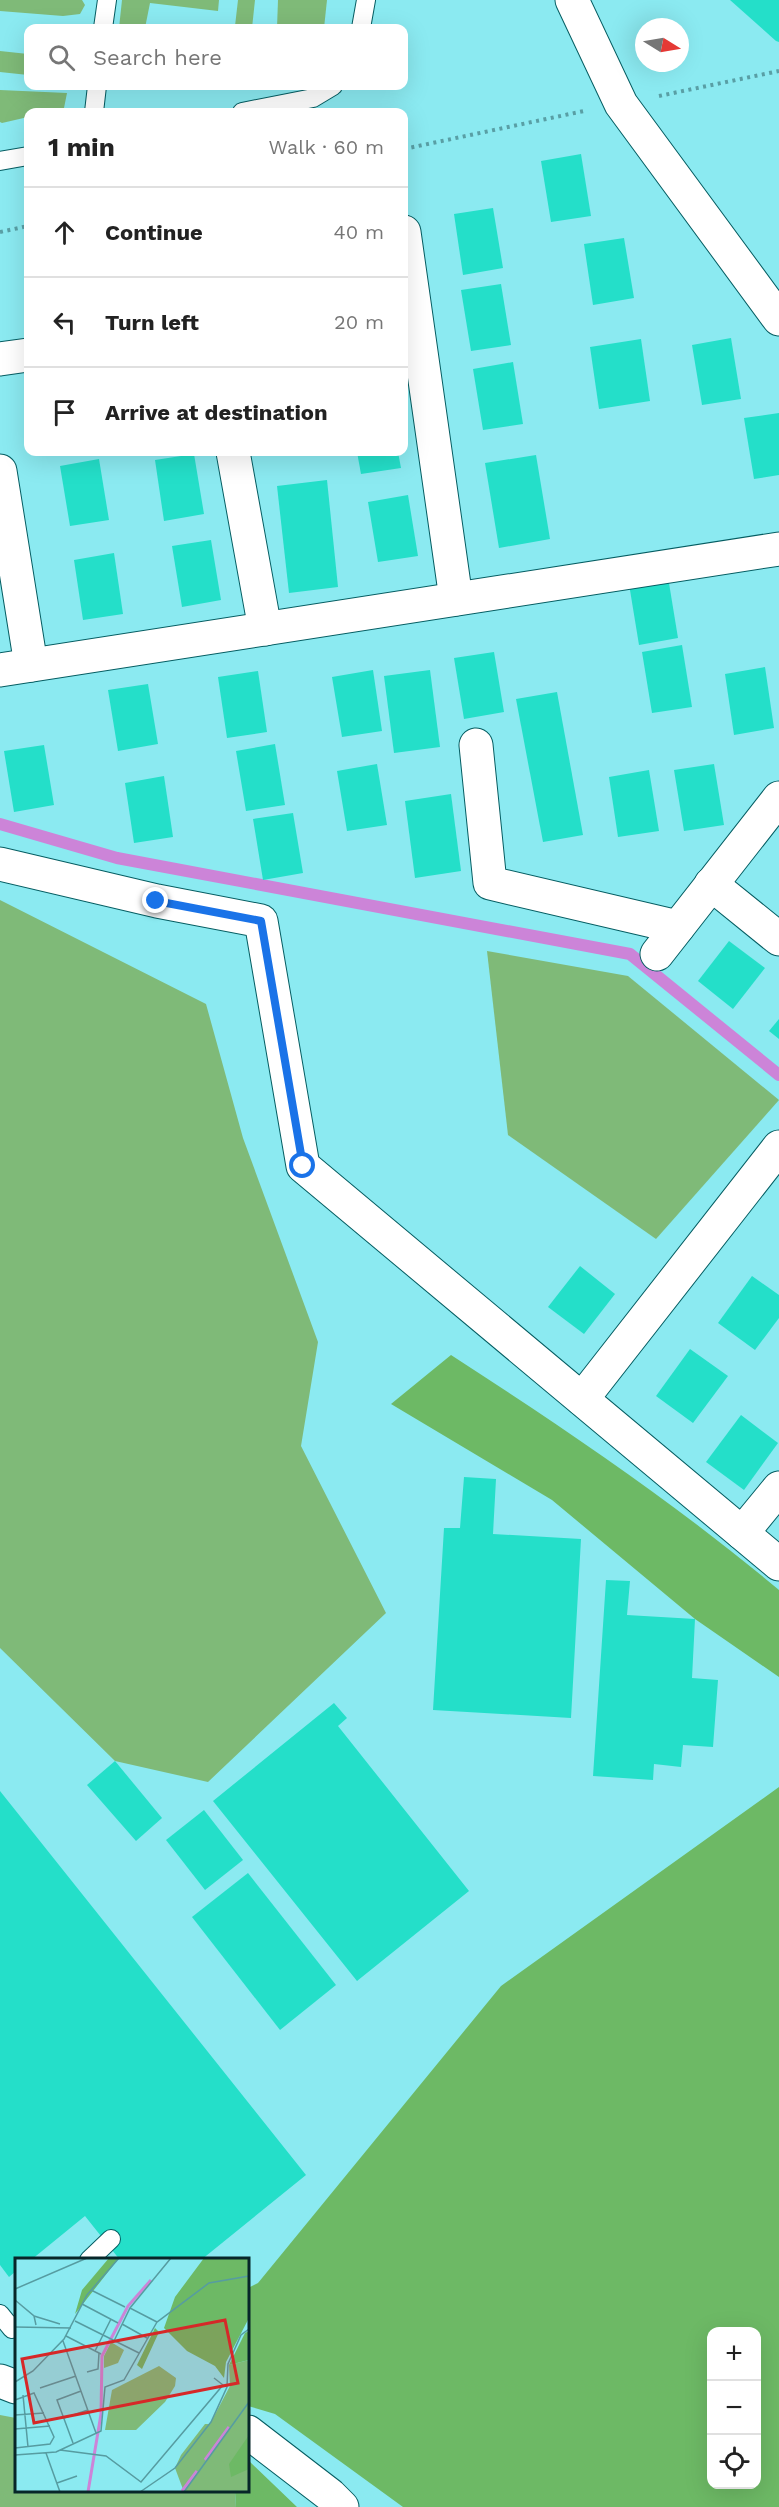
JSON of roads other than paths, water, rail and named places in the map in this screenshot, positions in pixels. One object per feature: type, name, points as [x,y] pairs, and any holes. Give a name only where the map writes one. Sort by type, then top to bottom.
[{"type":"street","points":[[572,0],[621,104],[779,319]]},
{"type":"street","points":[[408,260],[456,599]]},
{"type":"street","points":[[0,359],[24,356]]},
{"type":"street","points":[[234,456],[265,629]]},
{"type":"street","points":[[0,471],[16,668],[779,549]]},
{"type":"street","points":[[476,745],[490,883],[678,927]]},
{"type":"street","points":[[657,954],[779,798]]},
{"type":"street","points":[[0,864],[156,901],[261,921],[303,1166],[779,1564]]},
{"type":"street","points":[[711,884],[779,939]]},
{"type":"street","points":[[582,1399],[779,1147]]},
{"type":"street","points":[[742,1533],[779,1488]]},
{"type":"street","points":[[0,2381],[15,2387]]},
{"type":"street","points":[[249,2433],[330,2495],[342,2507]]},
{"type":"lane","points":[[104,24],[107,0]]},
{"type":"lane","points":[[362,24],[366,0]]},
{"type":"lane","points":[[94,108],[97,90]]},
{"type":"lane","points":[[262,108],[313,98],[326,90]]},
{"type":"lane","points":[[0,161],[24,157]]},
{"type":"lane","points":[[90,2258],[111,2239]]},
{"type":"lane","points":[[0,2314],[12,2329],[15,2326]]},
{"type":"waterway","points":[[0,824],[117,858],[630,954],[779,1075]]}]
